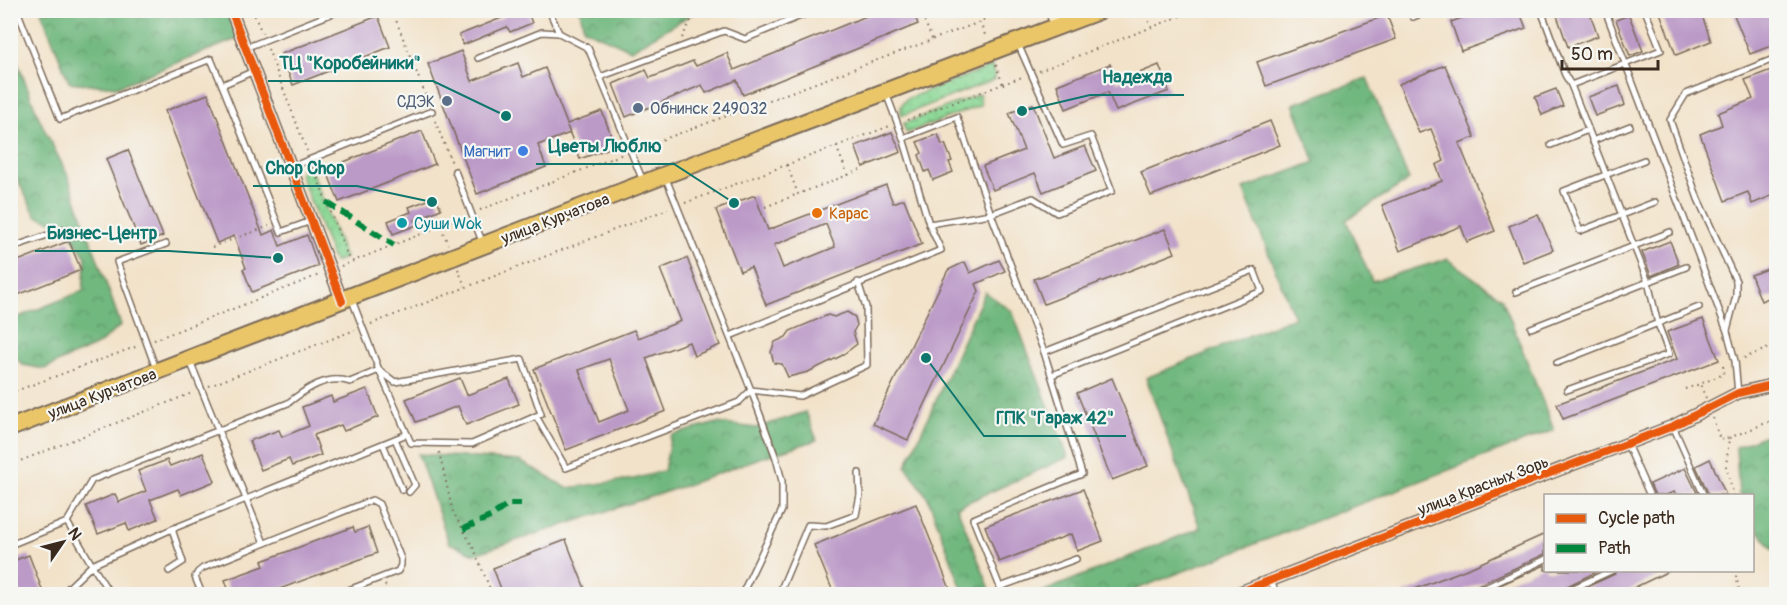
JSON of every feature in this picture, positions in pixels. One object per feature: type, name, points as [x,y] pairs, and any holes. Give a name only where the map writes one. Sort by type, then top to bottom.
[{"type":"main road","points":[[1053,10],[1059,26]]},
{"type":"main road","name":"улица Курчатова","points":[[10,428],[643,183],[1059,26],[1079,14],[1101,10]]},
{"type":"street","points":[[231,10],[331,270],[347,299]]},
{"type":"street","name":"улица Красных Зорь","points":[[1235,594],[1673,426],[1738,393],[1776,384]]},
{"type":"lane","points":[[17,10],[60,119],[211,59],[281,232],[312,221]]},
{"type":"lane","points":[[245,48],[341,10]]},
{"type":"lane","points":[[549,10],[558,33]]},
{"type":"lane","points":[[600,77],[724,31],[745,39],[815,10]]},
{"type":"lane","points":[[1411,10],[1413,17],[1431,10]]},
{"type":"lane","points":[[1541,10],[1564,75],[1571,85],[1648,282],[1658,324],[1670,354],[1568,390]]},
{"type":"lane","points":[[1613,10],[1605,12],[1727,331],[1735,361],[1738,393]]},
{"type":"lane","points":[[1571,85],[1660,50],[1645,10]]},
{"type":"lane","points":[[478,58],[542,32],[558,33],[588,48],[643,183]]},
{"type":"lane","points":[[930,224],[991,214],[1033,198],[1057,213],[1112,191],[1091,135],[1063,145],[1017,42]]},
{"type":"lane","points":[[1727,331],[1736,296],[1736,281],[1698,199],[1670,120],[1686,94],[1776,58]]},
{"type":"lane","points":[[222,85],[254,71]]},
{"type":"lane","points":[[730,336],[941,250],[885,91]]},
{"type":"lane","points":[[291,167],[432,111]]},
{"type":"lane","points":[[903,138],[957,117],[1044,352],[1082,474],[973,519],[1000,587],[1076,559]]},
{"type":"lane","points":[[1592,141],[1630,126]]},
{"type":"lane","points":[[1551,145],[1588,130]]},
{"type":"lane","points":[[1644,160],[1564,191],[1580,231],[1655,202]]},
{"type":"lane","points":[[455,171],[484,245]]},
{"type":"lane","points":[[664,175],[751,390],[782,481],[782,510],[742,594]]},
{"type":"lane","points":[[10,248],[65,229]]},
{"type":"lane","points":[[1516,292],[1670,232]]},
{"type":"lane","points":[[157,372],[117,262],[166,244]]},
{"type":"lane","points":[[1531,328],[1686,267]]},
{"type":"lane","points":[[1044,352],[1254,270],[1262,291],[1052,375]]},
{"type":"lane","points":[[751,390],[800,396],[867,365],[866,307],[858,282]]},
{"type":"lane","points":[[347,299],[363,327],[379,370],[411,443],[472,444],[541,414],[522,360],[395,382],[379,370]]},
{"type":"lane","points":[[1557,363],[1699,308]]},
{"type":"lane","points":[[190,359],[264,543]]},
{"type":"lane","points":[[10,545],[67,522],[92,480],[288,403],[307,388],[338,377],[350,382],[379,370]]},
{"type":"lane","points":[[536,416],[566,468],[739,402],[751,390]]},
{"type":"lane","points":[[1673,426],[1704,494]]},
{"type":"lane","points":[[62,594],[92,565],[407,434]]},
{"type":"lane","points":[[395,439],[415,485],[409,492]]},
{"type":"lane","points":[[383,444],[402,490]]},
{"type":"lane","points":[[1627,444],[1650,494]]},
{"type":"lane","points":[[779,594],[808,525],[826,526],[856,515],[860,495],[859,473]]},
{"type":"lane","points":[[202,594],[195,577],[198,572],[264,543],[372,500],[376,501],[401,559],[401,565],[398,571],[338,594]]},
{"type":"lane","points":[[67,522],[110,594]]},
{"type":"lane","points":[[169,571],[183,562],[172,530]]},
{"type":"lane","points":[[1466,594],[1487,587],[1544,560]]},
{"type":"lane","points":[[1561,594],[1609,572]]},
{"type":"lane","points":[[1271,580],[1276,594]]},
{"type":"path","points":[[252,10],[350,262]]},
{"type":"path","points":[[392,10],[455,171]]},
{"type":"path","points":[[676,49],[696,10]]},
{"type":"path","points":[[920,10],[932,39]]},
{"type":"path","points":[[10,393],[147,343],[630,152],[980,22],[998,10]]},
{"type":"path","points":[[1144,10],[1151,28]]},
{"type":"path","points":[[10,465],[677,206],[1003,85],[1196,10]]},
{"type":"path","points":[[980,22],[985,36]]},
{"type":"path","points":[[996,65],[1003,85]]},
{"type":"path","points":[[836,146],[848,175]]},
{"type":"path","points":[[787,165],[798,194]]},
{"type":"path","points":[[765,207],[860,170]]},
{"type":"path","points":[[212,248],[278,223]]},
{"type":"path","points":[[1685,389],[1700,384]]},
{"type":"path","points":[[1709,408],[1720,440],[1776,419]]},
{"type":"path","points":[[1729,438],[1726,467],[1734,494]]},
{"type":"path","points":[[438,444],[453,512],[474,549],[492,594]]},
{"type":"path","points":[[1737,572],[1736,576],[1740,594]]},
{"type":"green space","points":[[580,10],[697,11],[631,50],[584,29]]},
{"type":"green space","points":[[41,11],[228,11],[239,38],[116,87],[69,82]]},
{"type":"green space","points":[[10,43],[40,120],[68,176],[121,325],[99,344],[44,369],[23,365],[11,352],[11,320],[83,291],[86,257],[64,225],[36,216],[11,167]]},
{"type":"green space","points":[[992,66],[995,79],[901,116],[901,106],[906,99]]},
{"type":"green space","points":[[1367,78],[1409,180],[1346,220],[1372,281],[1447,259],[1502,298],[1554,430],[1124,594],[1037,594],[1200,528],[1146,378],[1294,317],[1243,189],[1315,162],[1293,104]]},
{"type":"green space","points":[[979,94],[981,105],[907,133],[903,124]]},
{"type":"green space","points":[[308,162],[345,258],[334,262],[300,174],[303,166]]},
{"type":"green space","points":[[985,292],[1012,311],[1068,457],[957,507],[992,594],[964,594],[928,498],[906,466]]},
{"type":"green space","points":[[806,412],[817,440],[475,554],[449,543],[418,454],[520,461],[567,488],[634,479],[664,471],[671,435],[717,423],[756,428]]},
{"type":"green space","points":[[1776,431],[1776,553],[1754,525],[1754,494],[1739,494],[1736,447]]},
{"type":"building","points":[[501,10],[527,10],[532,23],[510,32],[507,27],[463,45],[459,35],[504,17]]},
{"type":"building","points":[[881,10],[912,10],[918,24],[743,95],[737,80],[706,93],[702,85],[626,117],[613,84],[646,70],[650,78],[693,61],[696,66],[727,53],[734,70]]},
{"type":"building","points":[[1483,10],[1519,10],[1526,28],[1461,51],[1451,22]]},
{"type":"building","points":[[1555,10],[1589,10],[1598,36],[1568,47]]},
{"type":"building","points":[[1659,10],[1700,10],[1711,41],[1676,55]]},
{"type":"building","points":[[1746,10],[1776,10],[1776,44],[1750,54],[1734,15]]},
{"type":"building","points":[[1387,15],[1396,39],[1266,86],[1257,62]]},
{"type":"building","points":[[1629,15],[1643,51],[1630,56],[1616,20]]},
{"type":"building","points":[[378,16],[390,47],[293,85],[281,54]]},
{"type":"building","points":[[461,51],[472,81],[518,63],[523,77],[545,68],[567,124],[602,111],[615,146],[580,159],[570,133],[538,145],[546,167],[477,194],[428,64]]},
{"type":"building","points":[[1110,64],[1117,82],[1159,65],[1169,91],[1116,111],[1108,92],[1066,109],[1057,85]]},
{"type":"building","points":[[1445,65],[1475,137],[1459,143],[1495,231],[1467,242],[1461,226],[1400,251],[1382,205],[1442,181],[1436,165],[1444,161],[1431,129],[1419,133],[1399,84]]},
{"type":"building","points":[[1776,68],[1776,194],[1752,204],[1748,192],[1725,201],[1700,134],[1722,125],[1718,113],[1753,99],[1745,80]]},
{"type":"building","points":[[1619,86],[1625,105],[1595,116],[1588,97]]},
{"type":"building","points":[[1556,89],[1563,106],[1542,115],[1535,97]]},
{"type":"building","points":[[208,94],[263,235],[274,230],[280,246],[307,235],[318,266],[252,292],[234,236],[217,243],[165,111]]},
{"type":"building","points":[[1033,104],[1054,158],[1085,146],[1096,171],[1043,192],[1035,173],[993,190],[983,166],[1024,150],[1009,113]]},
{"type":"building","points":[[1270,121],[1280,145],[1151,196],[1141,172]]},
{"type":"building","points":[[422,131],[435,164],[339,202],[326,169]]},
{"type":"building","points":[[892,132],[901,152],[863,167],[855,146]]},
{"type":"building","points":[[938,134],[952,161],[949,162],[953,172],[933,180],[929,170],[925,172],[919,155],[922,153],[917,142]]},
{"type":"building","points":[[128,150],[163,236],[141,245],[106,159]]},
{"type":"building","points":[[886,185],[893,203],[904,199],[922,244],[766,305],[751,267],[740,271],[716,210],[755,195],[768,230]],"holes":[[[826,224],[835,247],[783,268],[774,245]]]},
{"type":"building","points":[[436,197],[441,209],[415,220],[417,225],[393,234],[388,221],[411,212],[409,207]]},
{"type":"building","points":[[1538,214],[1553,250],[1523,262],[1509,226]]},
{"type":"building","points":[[1165,229],[1175,253],[1044,304],[1034,279]]},
{"type":"building","points":[[69,241],[81,270],[10,298],[10,264]]},
{"type":"building","points":[[1670,241],[1679,264],[1651,276],[1642,252]]},
{"type":"building","points":[[687,258],[720,345],[694,356],[689,342],[646,358],[666,411],[566,450],[534,369],[634,330],[638,338],[681,321],[660,269]],"holes":[[[609,359],[629,410],[599,422],[579,370]]]},
{"type":"building","points":[[999,260],[1005,271],[976,284],[979,291],[908,440],[873,424],[948,270],[965,262],[970,273]]},
{"type":"building","points":[[1776,266],[1776,295],[1761,301],[1751,275]]},
{"type":"building","points":[[847,312],[855,317],[857,325],[853,332],[857,344],[841,356],[808,372],[788,377],[782,364],[774,363],[771,352],[775,342],[786,337],[790,331],[828,315],[834,317]]},
{"type":"building","points":[[1703,319],[1719,360],[1563,419],[1557,404],[1677,359],[1667,332]]},
{"type":"building","points":[[460,378],[467,395],[509,379],[519,404],[466,425],[458,406],[416,422],[406,399]]},
{"type":"building","points":[[1112,378],[1148,466],[1112,480],[1077,393]]},
{"type":"building","points":[[367,389],[378,417],[344,431],[341,425],[314,435],[321,455],[292,466],[289,459],[261,470],[249,441],[279,430],[282,437],[309,426],[302,407],[331,396],[333,402]]},
{"type":"building","points":[[203,453],[215,481],[181,495],[178,489],[150,500],[158,519],[129,531],[126,523],[98,534],[86,506],[115,494],[119,502],[146,491],[138,471],[167,460],[170,466]]},
{"type":"building","points":[[1710,459],[1726,494],[1709,494],[1696,466]]},
{"type":"building","points":[[1685,468],[1698,494],[1675,494],[1674,492],[1655,494],[1650,484]]},
{"type":"building","points":[[1083,489],[1103,541],[1077,551],[1071,534],[999,562],[985,526]]},
{"type":"building","points":[[916,504],[952,594],[834,594],[814,545]]},
{"type":"building","points":[[353,527],[355,532],[368,527],[377,553],[266,594],[230,594],[225,580],[264,566],[262,561]]},
{"type":"building","points":[[1544,534],[1544,554],[1464,590],[1461,594],[1402,594],[1472,567]]},
{"type":"building","points":[[566,540],[587,594],[503,594],[493,568]]},
{"type":"building","points":[[29,555],[43,592],[10,594],[10,562]]},
{"type":"building","points":[[1544,565],[1544,572],[1596,572],[1559,590],[1556,594],[1480,594]]},
{"type":"building","points":[[1616,572],[1667,572],[1621,594],[1572,594]]},
{"type":"marked path","points":[[326,202],[394,245]]},
{"type":"marked path","points":[[463,529],[492,516],[508,504],[521,504]]},
{"type":"cycle path","points":[[231,10],[342,301]]},
{"type":"cycle path","points":[[1235,594],[1673,426],[1738,393],[1776,384]]},
{"type":"place","name":"СДЭК","points":[[447,101]]},
{"type":"place","name":"Обнинск 249032","points":[[638,108]]},
{"type":"place","name":"Надежда","points":[[1022,111]]},
{"type":"place","name":"ТЦ \"Коробейники\"","points":[[506,116]]},
{"type":"place","name":"Магнит","points":[[523,151]]},
{"type":"place","name":"Chop Chop","points":[[432,202]]},
{"type":"place","name":"Цветы Люблю","points":[[734,203]]},
{"type":"place","name":"Карас","points":[[817,213]]},
{"type":"place","name":"Суши Wok","points":[[402,223]]},
{"type":"place","name":"Бизнес-Центр","points":[[278,258]]},
{"type":"place","name":"ГПК \"Гараж 42\"","points":[[926,358]]}]
